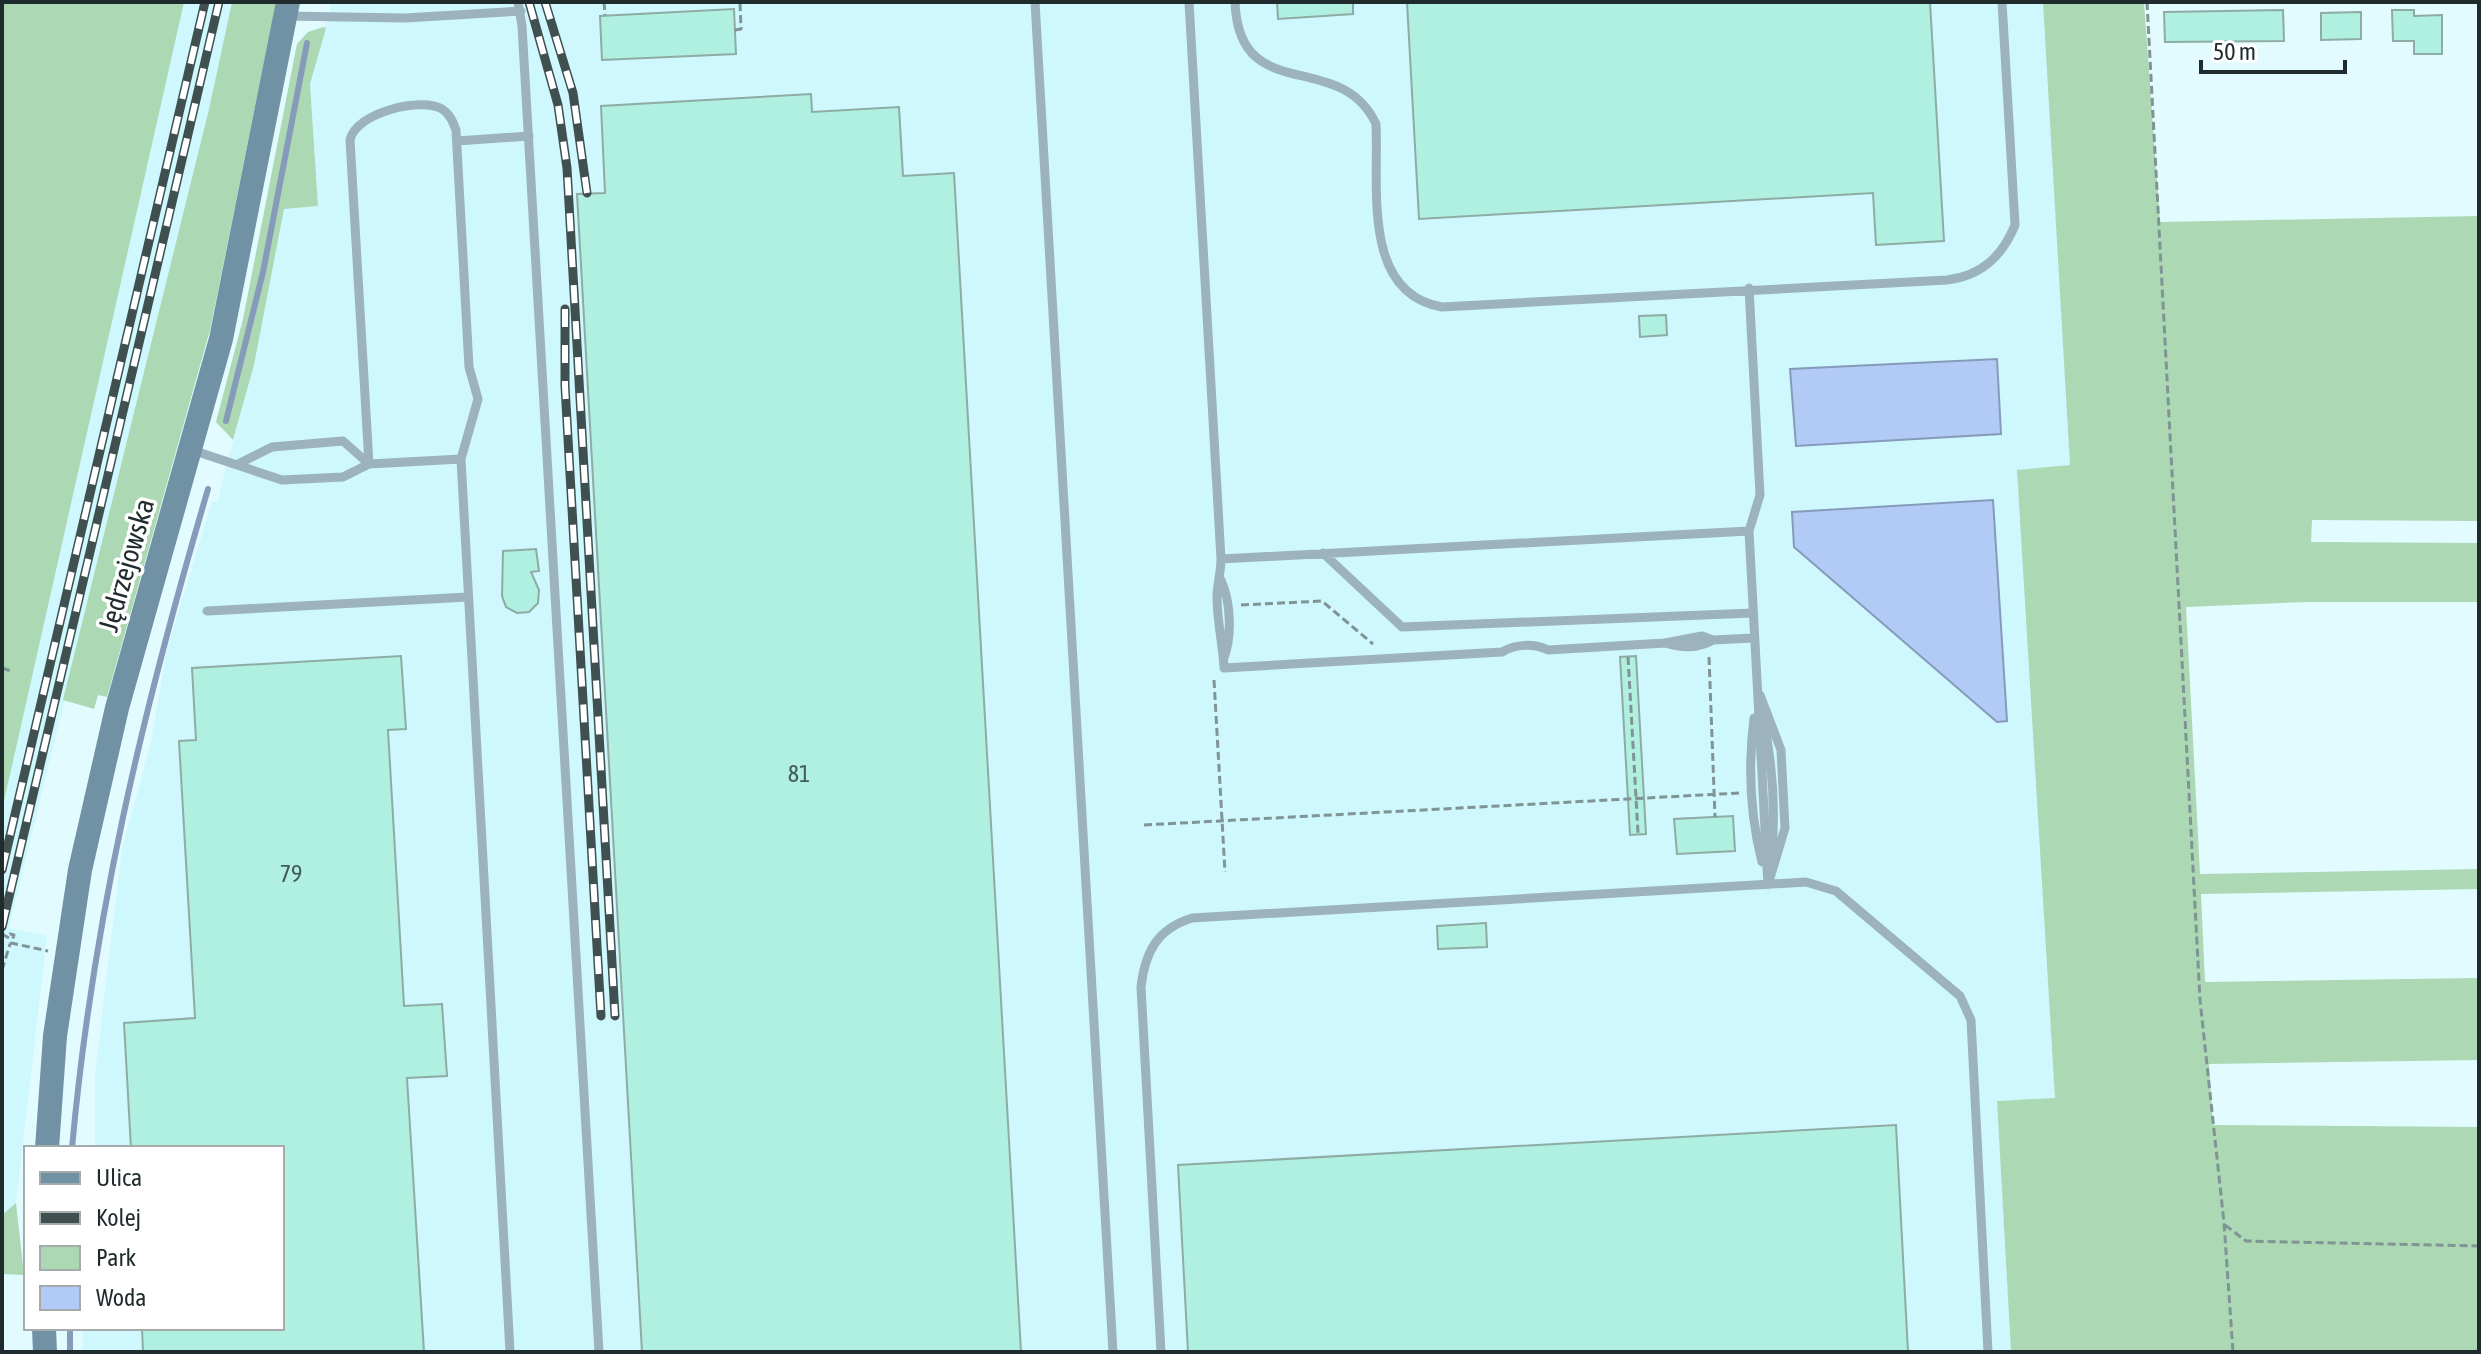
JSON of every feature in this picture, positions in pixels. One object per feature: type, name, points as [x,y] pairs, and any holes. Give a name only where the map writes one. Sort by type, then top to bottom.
[{"type":"street","name":"Jędrzejowska","points":[[47,1146],[55,1036],[80,870],[117,708],[221,339],[287,9]]},
{"type":"street","points":[[44,1330],[45,1352]]},
{"type":"lane","points":[[1035,2],[1113,1352]]},
{"type":"lane","points":[[1189,2],[1221,559],[1221,580],[1216,592],[1219,646],[1224,668],[1502,652],[1511,647],[1537,645],[1548,650],[1665,643],[1680,647],[1702,646],[1713,640],[1754,638]]},
{"type":"lane","points":[[1235,2],[1235,24],[1257,56],[1286,74],[1337,83],[1370,110],[1376,124],[1384,261],[1392,276],[1417,299],[1442,307],[1963,278],[1987,266],[1999,254],[2015,225],[2002,2]]},
{"type":"lane","points":[[287,9],[405,18],[520,7],[599,1352]]},
{"type":"lane","points":[[369,464],[351,134],[360,123],[378,112],[432,106],[449,114],[456,130],[469,367],[478,391],[461,459],[510,1352]]},
{"type":"lane","points":[[457,141],[529,136]]},
{"type":"lane","points":[[1749,288],[1760,495],[1749,531],[1768,885]]},
{"type":"lane","points":[[240,463],[272,447],[343,441],[369,464]]},
{"type":"lane","points":[[191,449],[240,463],[259,475],[282,480],[343,477],[369,464],[461,459]]},
{"type":"lane","points":[[1221,559],[1749,531]]},
{"type":"lane","points":[[1323,553],[1402,627],[1753,613]]},
{"type":"lane","points":[[207,611],[468,597]]},
{"type":"lane","points":[[1757,688],[1750,752],[1754,830],[1768,885]]},
{"type":"lane","points":[[1757,688],[1781,750],[1785,828],[1768,885]]},
{"type":"lane","points":[[1161,1352],[1141,987],[1143,967],[1160,933],[1192,918],[1806,882],[1836,891],[1960,996],[1967,1006],[1971,1020],[1988,1352]]},
{"type":"path","points":[[604,2],[605,15]]},
{"type":"path","points":[[735,30],[741,29],[740,2]]},
{"type":"path","points":[[2147,2],[2200,1000],[2225,1225],[2233,1352]]},
{"type":"path","points":[[1627,645],[1638,833]]},
{"type":"path","points":[[2,668],[11,671]]},
{"type":"path","points":[[1144,825],[1752,792]]},
{"type":"path","points":[[2,934],[9,938],[10,934],[14,935],[2,970]]},
{"type":"path","points":[[11,943],[55,952]]},
{"type":"path","points":[[2225,1225],[2246,1241],[2479,1246]]},
{"type":"shaded area","points":[[2,2],[232,2],[209,109],[9,928],[47,936],[16,1203],[2,1215]]},
{"type":"shaded area","points":[[332,2],[2044,2],[2070,465],[2018,471],[2055,1099],[1997,1101],[2011,1352],[82,1352],[83,1330],[284,1330],[284,1146],[95,1146],[95,1075],[122,848],[151,743],[167,649],[212,502],[218,501],[254,365],[284,209],[318,206],[310,84]]},
{"type":"green space","points":[[2,2],[184,2],[2,810]]},
{"type":"green space","points":[[232,2],[276,2],[210,330],[107,697],[98,695],[94,709],[63,700],[209,109]]},
{"type":"green space","points":[[2043,2],[2144,2],[2160,222],[2479,216],[2479,521],[2312,520],[2311,542],[2479,543],[2479,602],[2307,602],[2186,607],[2200,874],[2479,869],[2479,889],[2201,894],[2205,982],[2479,978],[2479,1060],[2209,1064],[2213,1125],[2479,1127],[2479,1352],[2011,1352],[1997,1101],[2055,1098],[2017,470],[2070,465]]},
{"type":"green space","points":[[326,28],[310,84],[318,206],[284,209],[254,365],[233,440],[216,422],[243,319],[297,44],[308,32]]},
{"type":"green space","points":[[16,1203],[24,1275],[2,1274],[2,1215]]},
{"type":"water","points":[[1997,359],[2001,434],[1796,446],[1790,369]]},
{"type":"water","points":[[1993,500],[2007,721],[1997,722],[1794,547],[1792,512]]},
{"type":"building","points":[[1277,2],[1353,2],[1353,14],[1278,19]]},
{"type":"building","points":[[1407,2],[1930,2],[1944,241],[1876,245],[1873,193],[1419,219]]},
{"type":"building","points":[[734,9],[736,54],[602,60],[600,16]]},
{"type":"building","points":[[2283,10],[2284,41],[2165,42],[2164,12]]},
{"type":"building","points":[[2392,10],[2414,10],[2414,16],[2442,15],[2442,54],[2414,54],[2414,41],[2393,41]]},
{"type":"building","points":[[2361,12],[2361,39],[2321,40],[2321,13]]},
{"type":"building","points":[[811,94],[812,112],[899,107],[903,176],[954,173],[1021,1352],[642,1352],[577,194],[605,193],[601,106]]},
{"type":"building","points":[[1666,315],[1667,335],[1640,337],[1639,316]]},
{"type":"building","points":[[536,549],[539,571],[531,572],[539,590],[538,603],[529,612],[517,613],[506,607],[502,596],[503,551]]},
{"type":"building","points":[[401,656],[406,729],[388,730],[404,1006],[442,1004],[447,1076],[407,1078],[424,1352],[143,1352],[142,1330],[284,1330],[284,1146],[131,1146],[124,1023],[195,1018],[179,741],[196,740],[192,668]]},
{"type":"building","points":[[1636,656],[1646,834],[1630,835],[1620,657]]},
{"type":"building","points":[[1733,816],[1735,851],[1677,854],[1674,819]]},
{"type":"building","points":[[1486,923],[1487,947],[1438,949],[1437,926]]},
{"type":"building","points":[[1896,1125],[1908,1352],[1188,1352],[1178,1165]]},
{"type":"waterway","points":[[226,421],[263,272],[307,43]]},
{"type":"waterway","points":[[72,1146],[81,1062],[107,896],[162,653],[208,489]]},
{"type":"waterway","points":[[70,1330],[70,1352]]},
{"type":"railway","points":[[2,870],[205,2]]},
{"type":"railway","points":[[2,927],[219,2]]},
{"type":"railway","points":[[529,2],[558,105],[567,168],[615,1016]]},
{"type":"railway","points":[[545,2],[573,93],[587,193]]},
{"type":"railway","points":[[565,309],[565,386],[601,1016]]}]
